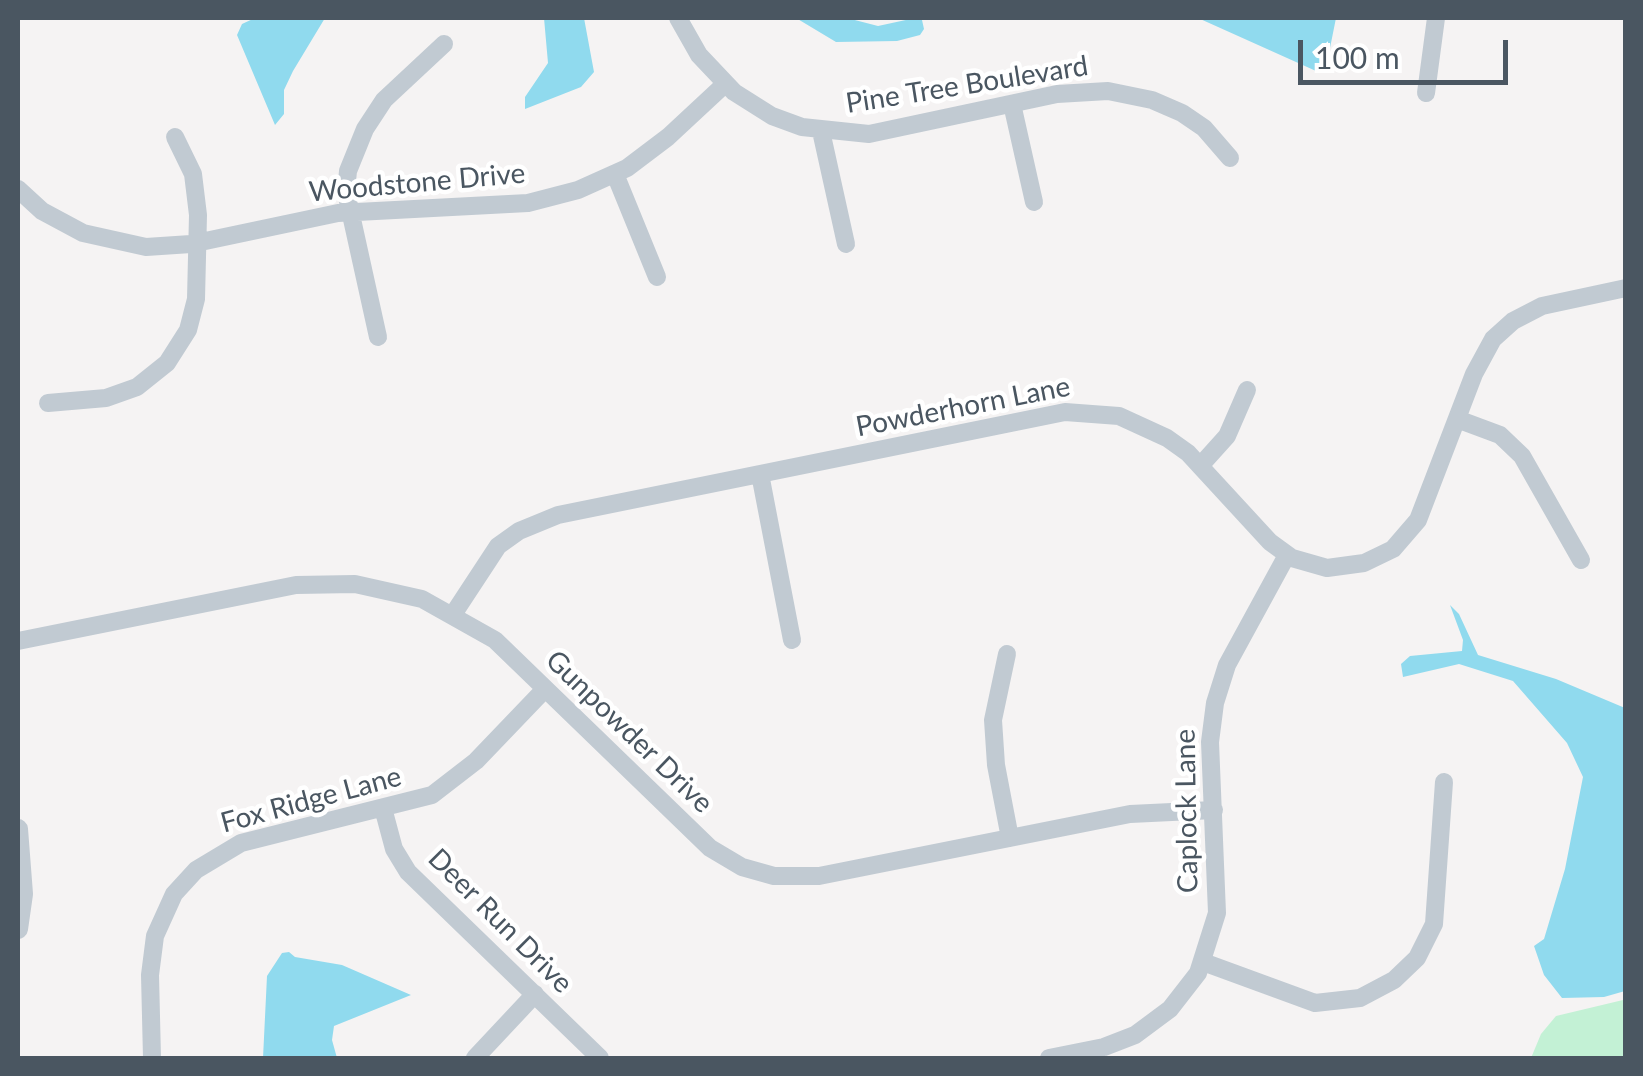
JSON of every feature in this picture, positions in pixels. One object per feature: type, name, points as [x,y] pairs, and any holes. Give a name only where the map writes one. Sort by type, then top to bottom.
[{"type":"street","name":"Pine Tree Boulevard","points":[[678,18],[699,55],[725,84],[772,116],[822,132],[882,132],[1082,91],[1140,97],[1199,124],[1230,158]]},
{"type":"street","points":[[1426,93],[1436,18]]},
{"type":"street","points":[[378,338],[350,212],[348,170],[368,123],[397,85],[444,44]]},
{"type":"street","name":"Woodstone Drive","points":[[18,189],[54,218],[95,238],[146,247],[198,242],[350,212],[528,203],[566,194],[615,174],[668,137],[725,84]]},
{"type":"street","points":[[1012,104],[1034,202]]},
{"type":"street","points":[[822,132],[846,244]]},
{"type":"street","points":[[48,403],[119,394],[148,380],[167,363],[192,318],[198,242],[194,174],[175,137]]},
{"type":"street","points":[[615,174],[657,277]]},
{"type":"street","points":[[1288,555],[1310,564],[1339,568],[1370,562],[1393,549],[1422,514],[1486,350],[1513,321],[1549,304],[1626,288]]},
{"type":"street","points":[[1200,466],[1227,436],[1247,390]]},
{"type":"street","name":"Powderhorn Lane","points":[[454,613],[488,557],[518,531],[578,510],[1079,411],[1145,425],[1168,438],[1288,555]]},
{"type":"street","points":[[1457,419],[1500,435],[1522,456],[1580,560]]},
{"type":"street","points":[[760,474],[792,640]]},
{"type":"street","name":"Caplock Lane","points":[[1204,962],[1217,912],[1210,742],[1218,690],[1288,555]]},
{"type":"street","name":"Gunpowder Drive","points":[[18,641],[283,587],[323,583],[395,590],[454,613],[494,640],[699,839],[731,862],[758,872],[819,876],[1130,814],[1214,810]]},
{"type":"street","points":[[1007,654],[993,720],[996,765],[1010,838]]},
{"type":"street","name":"Fox Ridge Lane","points":[[152,1058],[152,948],[165,911],[187,879],[212,858],[241,843],[428,796],[448,785],[545,689]]},
{"type":"street","points":[[1048,1058],[1111,1045],[1151,1025],[1188,990],[1204,962],[1315,1002],[1360,998],[1394,980],[1424,947],[1434,924],[1444,782]]},
{"type":"street","name":"Deer Run Drive","points":[[383,808],[394,849],[408,872],[600,1058]]},
{"type":"street","points":[[18,829],[24,894],[18,929]]},
{"type":"street","points":[[475,1058],[535,994]]},
{"type":"green space","points":[[1623,1000],[1625,1058],[1531,1058],[1541,1034],[1556,1016]]},
{"type":"water","points":[[255,18],[325,18],[284,90],[284,114],[275,125],[237,35],[242,24]]},
{"type":"water","points":[[544,18],[584,18],[594,72],[581,87],[525,109],[525,97],[548,63]]},
{"type":"water","points":[[796,18],[847,18],[878,26],[915,18],[922,20],[924,29],[920,35],[897,41],[836,42]]},
{"type":"water","points":[[1198,18],[1336,18],[1328,58],[1316,71]]},
{"type":"water","points":[[1450,605],[1459,614],[1478,655],[1556,679],[1625,708],[1625,991],[1604,997],[1562,998],[1544,975],[1534,946],[1544,939],[1565,869],[1583,777],[1567,743],[1513,681],[1459,664],[1403,677],[1401,664],[1410,656],[1462,651],[1463,640]]},
{"type":"water","points":[[289,952],[295,957],[342,965],[411,995],[334,1026],[332,1040],[337,1058],[263,1058],[267,976],[282,953]]}]
